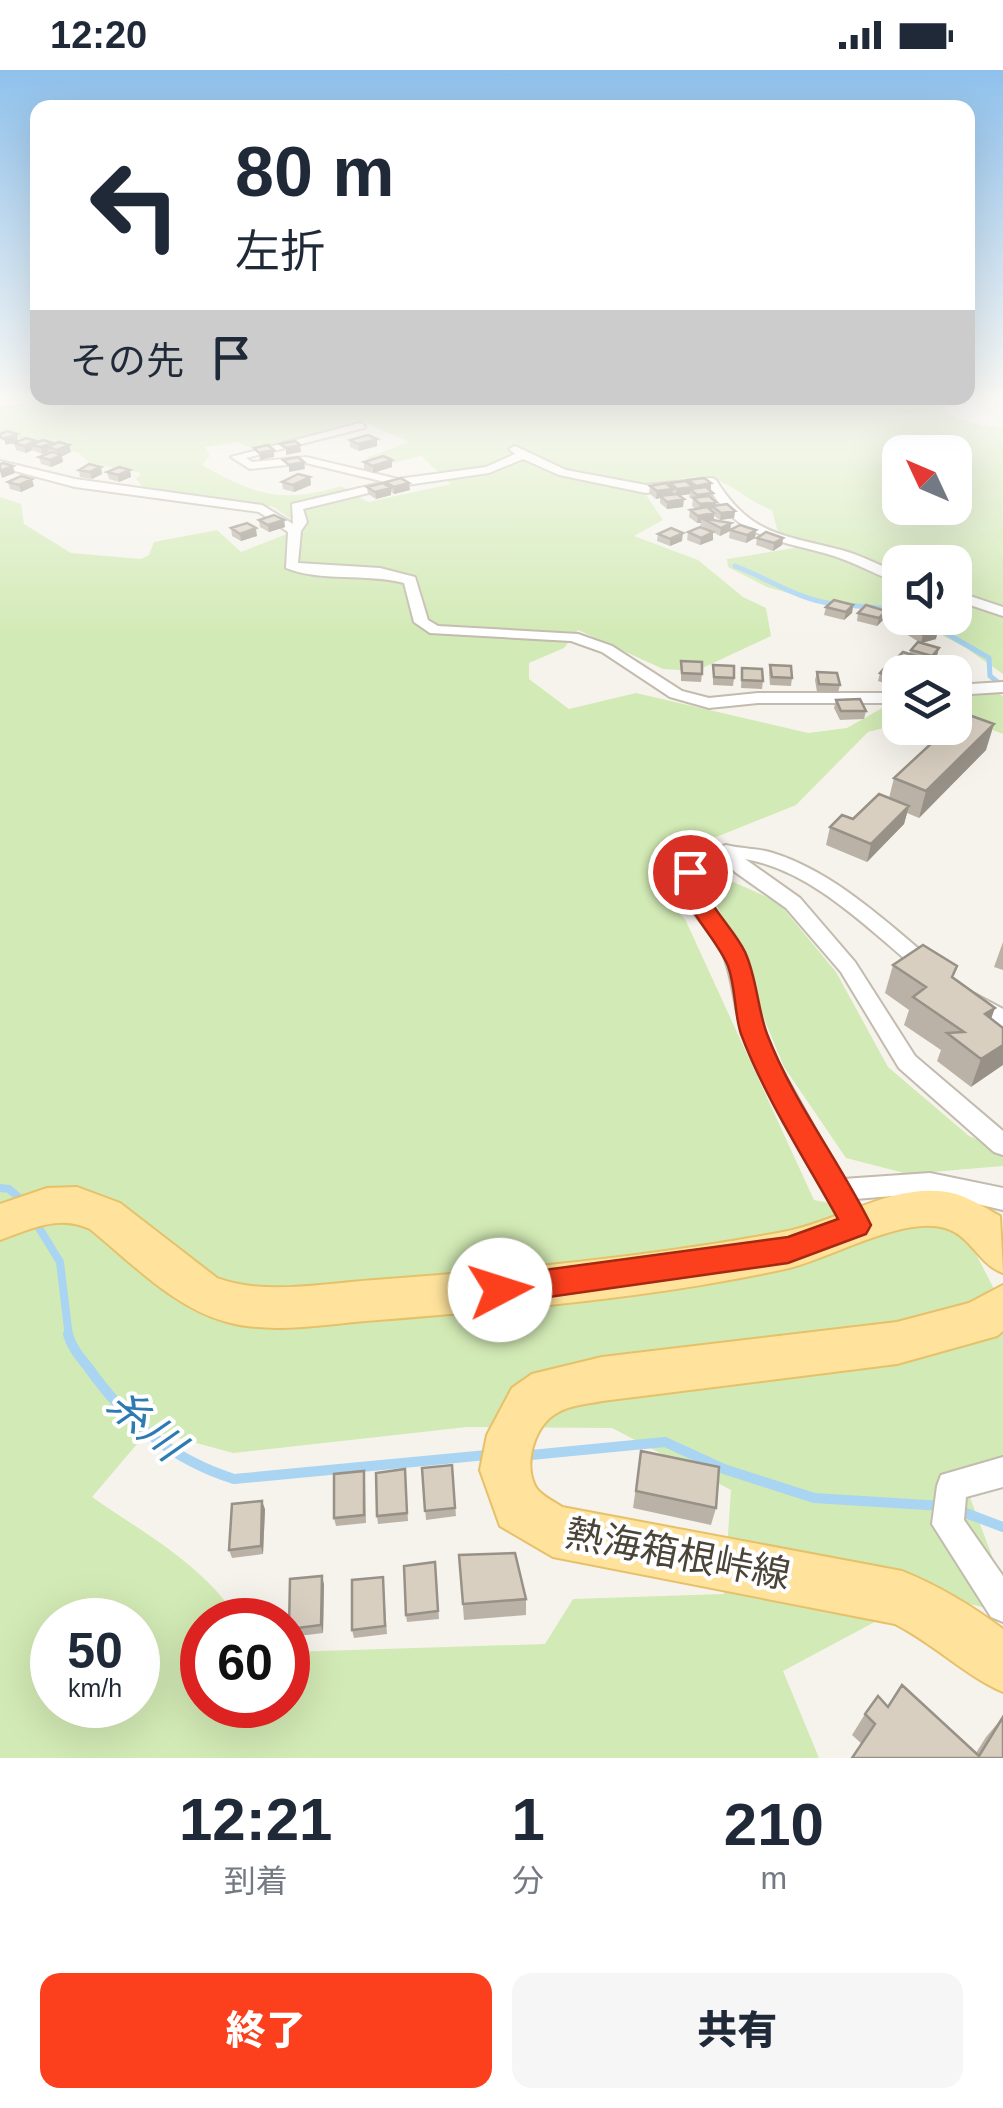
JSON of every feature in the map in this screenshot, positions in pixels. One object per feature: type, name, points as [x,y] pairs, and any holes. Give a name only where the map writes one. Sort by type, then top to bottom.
[{"type":"main road","points":[[0,1222],[47,1205],[77,1204],[105,1216],[200,1292],[230,1303],[276,1307],[538,1288],[788,1250],[846,1207],[952,1211],[985,1228],[1003,1254]]},
{"type":"main road","name":"熱海箱根峠線","points":[[1003,1305],[980,1321],[897,1343],[602,1379],[549,1390],[529,1404],[511,1435],[505,1470],[518,1508],[553,1532],[902,1598],[950,1623],[1003,1664]]},
{"type":"street","points":[[61,480],[262,509],[295,531]]},
{"type":"street","points":[[392,480],[402,482]]},
{"type":"street","points":[[418,480],[296,507],[301,522],[295,531],[292,565],[300,569],[380,572],[410,580],[420,622],[435,630],[572,637],[608,649],[676,694],[709,703],[758,698],[882,698]]},
{"type":"street","points":[[601,480],[646,489],[712,482],[726,508],[766,535],[842,554],[882,571]]},
{"type":"street","points":[[972,601],[1003,612]]},
{"type":"street","points":[[972,689],[1003,688]]},
{"type":"street","points":[[726,851],[742,868],[793,903],[848,966],[908,1062],[1003,1145]]},
{"type":"street","points":[[1003,1020],[821,886],[770,857],[726,851],[700,860],[690,872],[690,886],[728,942],[741,970],[753,1031],[846,1207],[930,1182],[1003,1199]]},
{"type":"street","points":[[1003,1472],[952,1486],[948,1524],[1003,1605]]},
{"type":"green space","points":[[137,480],[232,480],[254,490],[285,495],[341,486],[368,502],[451,484],[446,480],[677,480],[648,486],[646,495],[663,520],[634,536],[698,560],[743,597],[766,608],[771,636],[696,671],[663,669],[578,630],[564,648],[529,663],[529,679],[569,709],[636,693],[808,733],[847,728],[882,708],[882,728],[868,732],[796,805],[694,846],[670,863],[670,905],[685,919],[814,1200],[963,1229],[994,1289],[982,1333],[908,1353],[911,1360],[1003,1329],[1003,1472],[963,1479],[1003,1585],[1003,1612],[927,1594],[783,1671],[819,1758],[0,1758],[0,497],[21,504],[24,524],[71,553],[141,559],[149,555],[154,542],[217,530],[241,552],[302,528],[274,507],[144,488]],"holes":[[[467,1427],[612,1428],[731,1490],[724,1594],[573,1599],[545,1644],[310,1651],[310,1728],[180,1728],[180,1598],[222,1598],[191,1567],[92,1497],[149,1430],[233,1453]]]},
{"type":"green space","points":[[716,480],[882,480],[882,525],[972,525],[972,480],[1003,480],[1003,674],[942,635],[972,635],[972,545],[882,545],[882,612],[802,597],[767,587],[728,567],[727,559],[794,548],[777,529],[772,510]]},
{"type":"green space","points":[[994,692],[1003,696],[1003,734],[972,724],[972,694]]},
{"type":"green space","points":[[718,875],[778,902],[836,972],[888,1067],[969,1136],[1003,1150],[1003,1166],[908,1174],[846,1158],[784,1067],[716,902]]},
{"type":"building","points":[[13,480],[30,480],[19,485],[8,482]]},
{"type":"building","points":[[286,480],[304,480],[293,485],[282,482]]},
{"type":"building","points":[[404,480],[409,483],[394,487],[386,482]]},
{"type":"building","points":[[688,480],[706,480],[711,483],[696,486]]},
{"type":"building","points":[[686,481],[693,487],[677,489],[670,483]]},
{"type":"building","points":[[383,483],[391,488],[375,492],[367,487]]},
{"type":"building","points":[[666,483],[673,489],[657,491],[650,486]]},
{"type":"building","points":[[706,487],[713,493],[697,495],[690,489]]},
{"type":"building","points":[[677,494],[684,499],[667,502],[660,496]]},
{"type":"building","points":[[709,496],[716,502],[700,504],[693,498]]},
{"type":"building","points":[[727,504],[735,511],[721,513],[712,506]]},
{"type":"building","points":[[707,507],[714,513],[698,516],[690,510]]},
{"type":"building","points":[[274,515],[284,520],[268,525],[259,520]]},
{"type":"building","points":[[701,518],[731,523],[721,528]]},
{"type":"building","points":[[247,523],[256,528],[240,534],[231,528]]},
{"type":"building","points":[[740,525],[756,530],[747,535],[730,530]]},
{"type":"building","points":[[700,527],[713,532],[701,538],[688,532]]},
{"type":"building","points":[[671,528],[683,533],[670,539],[658,534]]},
{"type":"building","points":[[766,532],[783,538],[774,543],[757,538]]},
{"type":"building","points":[[834,600],[853,605],[846,612],[826,607]]},
{"type":"building","points":[[866,605],[882,610],[879,618],[858,613]]},
{"type":"building","points":[[918,642],[939,648],[933,655],[911,650]]},
{"type":"building","points":[[681,661],[702,662],[702,674],[682,673]]},
{"type":"building","points":[[713,665],[734,666],[734,678],[714,677]]},
{"type":"building","points":[[770,665],[791,666],[792,678],[772,677]]},
{"type":"building","points":[[742,668],[762,669],[763,681],[742,680]]},
{"type":"building","points":[[817,672],[837,673],[840,685],[819,684]]},
{"type":"building","points":[[860,699],[866,711],[841,711],[836,700]]},
{"type":"building","points":[[972,716],[994,724],[926,791],[894,778],[930,745],[972,745]]},
{"type":"building","points":[[879,794],[909,806],[871,844],[830,827],[842,815],[853,819]]},
{"type":"building","points":[[923,945],[957,966],[952,977],[995,1008],[985,1014],[1003,1028],[1003,1045],[981,1059],[947,1033],[964,1032],[913,997],[926,987],[893,965]]},
{"type":"building","points":[[641,1451],[719,1467],[716,1508],[636,1491]]},
{"type":"building","points":[[452,1465],[455,1508],[425,1511],[422,1468]]},
{"type":"building","points":[[405,1469],[407,1513],[377,1516],[376,1473]]},
{"type":"building","points":[[364,1471],[364,1515],[334,1518],[334,1474]]},
{"type":"building","points":[[262,1501],[261,1546],[229,1550],[232,1504]]},
{"type":"building","points":[[515,1553],[526,1599],[463,1604],[459,1555]]},
{"type":"building","points":[[435,1562],[438,1611],[406,1615],[404,1566]]},
{"type":"building","points":[[322,1576],[321,1625],[310,1626],[310,1598],[290,1598],[290,1579]]},
{"type":"building","points":[[383,1577],[385,1626],[352,1630],[352,1580]]},
{"type":"building","points":[[902,1685],[979,1756],[1003,1717],[1003,1758],[852,1758],[875,1724],[865,1714],[878,1696],[888,1707]]},
{"type":"waterway","points":[[735,566],[796,594],[834,604]]},
{"type":"waterway","points":[[847,605],[882,608]]},
{"type":"waterway","points":[[949,635],[989,658],[990,676],[999,683]]},
{"type":"waterway","name":"糸川","points":[[0,1188],[9,1189],[24,1202]]},
{"type":"waterway","name":"糸川","points":[[36,1223],[60,1262],[69,1337]]},
{"type":"waterway","name":"糸川","points":[[69,1337],[79,1356],[134,1421],[190,1461],[234,1479],[487,1455]]},
{"type":"waterway","name":"糸川","points":[[531,1455],[665,1442],[724,1469],[814,1498],[943,1506]]},
{"type":"waterway","name":"糸川","points":[[963,1512],[1003,1527]]},
{"type":"route","points":[[500,1290],[538,1288],[788,1250],[856,1225],[774,1077],[753,1031],[741,970],[728,942],[690,886],[690,872]]}]
